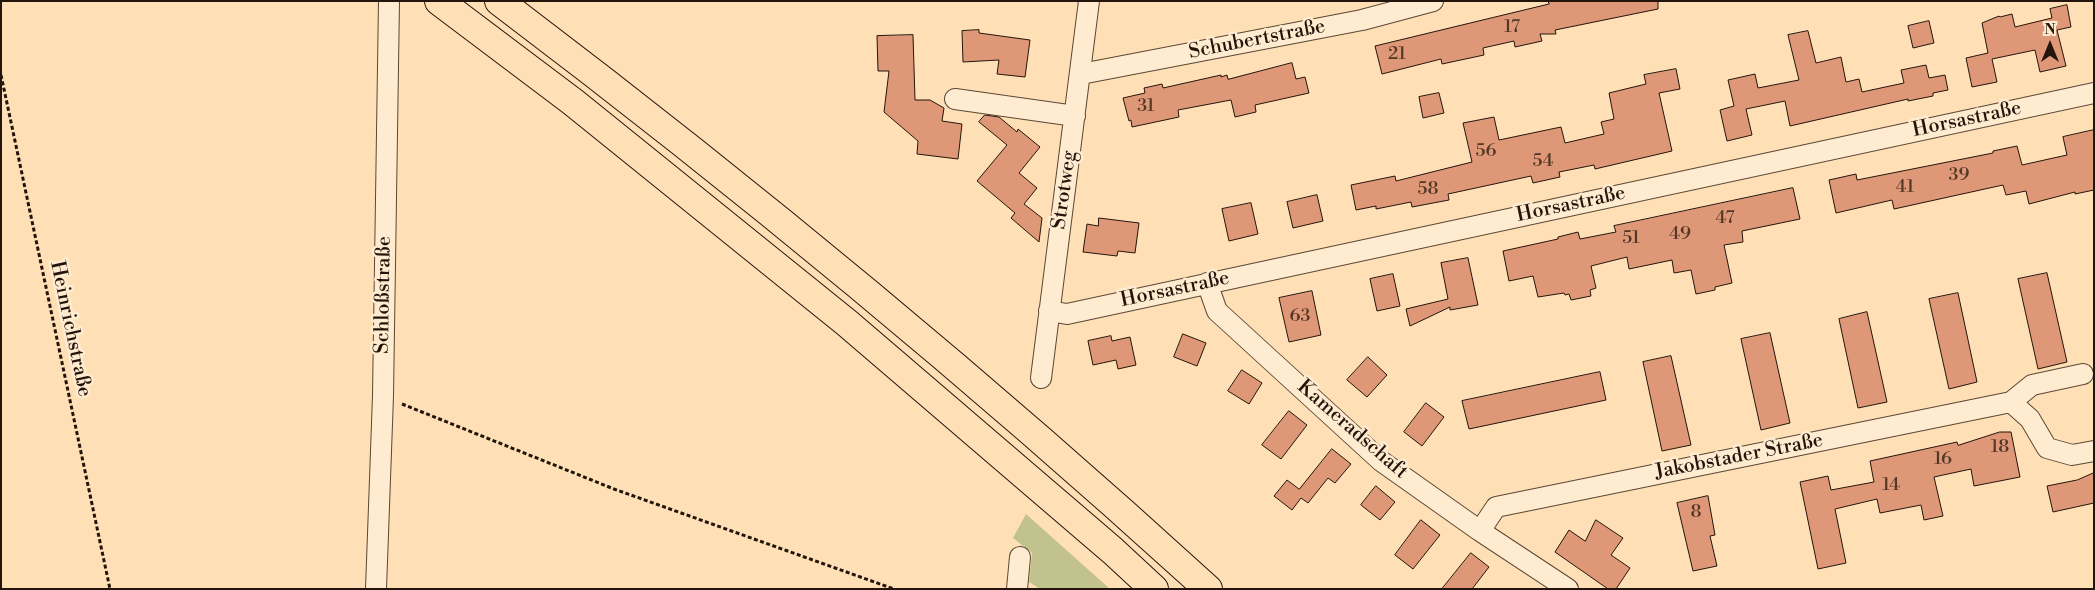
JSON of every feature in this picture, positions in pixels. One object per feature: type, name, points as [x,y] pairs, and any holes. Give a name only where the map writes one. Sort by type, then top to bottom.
[{"type":"highway","points":[[499,1],[604,81],[862,287],[1135,523],[1208,589]]},
{"type":"highway","points":[[445,6],[573,102],[847,323],[1113,551],[1154,589]]},
{"type":"street","name":"Schloßstraße","points":[[376,589],[383,396],[389,1]]},
{"type":"street","name":"Strotweg","points":[[1041,378],[1081,74],[1088,1]]},
{"type":"street","name":"Schubertstraße","points":[[1081,74],[1362,20],[1433,1]]},
{"type":"street","name":"Horsastraße","points":[[1049,312],[1066,314],[2094,93]]},
{"type":"street","points":[[955,99],[1075,116]]},
{"type":"street","name":"Kameradschaft","points":[[1207,283],[1217,312],[1381,461],[1480,531],[1568,589]]},
{"type":"street","name":"Jakobstader Straße","points":[[1480,531],[1496,507],[2011,402],[2032,385],[2083,374]]},
{"type":"street","points":[[2011,402],[2030,419],[2048,448],[2072,455],[2094,450]]},
{"type":"street","points":[[1017,589],[1020,557]]},
{"type":"path","name":"Heinrichstraße","points":[[1,75],[110,589]]},
{"type":"path","points":[[383,396],[614,489],[894,589]]},
{"type":"green space","points":[[1026,514],[1110,589],[1040,589],[1029,582],[1032,553],[1013,538]]},
{"type":"building","points":[[1548,1],[1658,1],[1658,9],[1555,30],[1556,34],[1540,34],[1542,41],[1515,47],[1514,41],[1483,48],[1484,55],[1442,64],[1441,59],[1382,74],[1375,46],[1549,4]]},
{"type":"building","points":[[2067,5],[2071,27],[2057,30],[2066,66],[2040,72],[2035,50],[1992,59],[1997,82],[1972,87],[1966,58],[1988,53],[1982,23],[1999,16],[2012,14],[2015,27],[2052,18],[2050,9]]},
{"type":"building","points":[[1929,21],[1934,43],[1913,48],[1908,26]]},
{"type":"building","points":[[979,30],[979,33],[1030,40],[1025,77],[997,74],[999,60],[963,62],[962,31]]},
{"type":"building","points":[[1808,31],[1816,63],[1841,57],[1846,82],[1859,79],[1862,92],[1904,83],[1901,70],[1926,65],[1929,78],[1945,75],[1948,90],[1933,93],[1933,96],[1908,101],[1908,99],[1790,126],[1785,101],[1746,109],[1752,135],[1727,141],[1720,110],[1734,106],[1728,80],[1755,74],[1758,88],[1799,80],[1788,35]]},
{"type":"building","points":[[913,35],[915,100],[930,100],[944,108],[942,121],[962,124],[958,159],[917,154],[918,141],[884,112],[889,71],[878,71],[877,36]]},
{"type":"building","points":[[1292,63],[1296,79],[1305,77],[1309,93],[1255,105],[1256,112],[1235,117],[1231,100],[1178,110],[1179,117],[1132,127],[1131,120],[1129,121],[1123,98],[1145,93],[1144,88],[1162,84],[1163,88],[1221,75],[1221,77],[1227,75],[1228,79]]},
{"type":"building","points":[[1676,69],[1680,89],[1659,93],[1672,151],[1595,169],[1594,165],[1559,172],[1560,177],[1533,183],[1531,176],[1448,194],[1449,200],[1412,207],[1411,202],[1376,209],[1376,206],[1356,210],[1351,185],[1395,176],[1396,181],[1472,162],[1463,123],[1494,117],[1499,140],[1561,127],[1565,143],[1604,134],[1601,122],[1614,119],[1609,93],[1646,84],[1644,75]]},
{"type":"building","points":[[1439,93],[1444,113],[1423,118],[1419,97]]},
{"type":"building","points":[[985,115],[999,117],[1017,132],[1018,129],[1040,147],[1019,173],[1037,188],[1024,204],[1042,218],[1039,242],[1011,218],[1015,213],[977,181],[1007,145],[979,122]]},
{"type":"building","points":[[2094,130],[2094,190],[2075,194],[2075,192],[2029,204],[2026,191],[2006,195],[2003,185],[1894,209],[1892,200],[1836,213],[1829,180],[1856,174],[1857,180],[1993,153],[1993,151],[2017,146],[2022,165],[2067,155],[2063,137]]},
{"type":"building","points":[[1793,188],[1800,219],[1742,231],[1743,242],[1724,245],[1732,283],[1715,287],[1715,290],[1696,294],[1691,270],[1674,273],[1672,260],[1629,269],[1627,257],[1591,266],[1596,288],[1590,290],[1591,296],[1571,300],[1569,294],[1565,295],[1564,293],[1538,297],[1533,276],[1509,281],[1503,251],[1558,239],[1558,237],[1578,232],[1580,239],[1616,232],[1614,226]]},
{"type":"building","points":[[1317,195],[1323,221],[1293,228],[1287,202]]},
{"type":"building","points":[[1251,203],[1258,234],[1229,241],[1222,209]]},
{"type":"building","points":[[1099,218],[1139,223],[1135,253],[1118,251],[1117,256],[1083,252],[1087,224],[1098,226]]},
{"type":"building","points":[[1468,258],[1478,305],[1450,310],[1450,307],[1410,326],[1406,309],[1448,299],[1441,263]]},
{"type":"building","points":[[2047,273],[2067,362],[2038,369],[2018,279]]},
{"type":"building","points":[[1393,274],[1400,306],[1377,311],[1370,279]]},
{"type":"building","points":[[1312,291],[1321,335],[1289,342],[1279,298]]},
{"type":"building","points":[[1958,293],[1977,382],[1949,389],[1929,299]]},
{"type":"building","points":[[1867,312],[1887,402],[1858,408],[1839,319]]},
{"type":"building","points":[[1770,333],[1790,423],[1761,430],[1741,339]]},
{"type":"building","points":[[1183,334],[1206,343],[1197,366],[1174,357]]},
{"type":"building","points":[[1111,336],[1112,341],[1130,337],[1136,365],[1118,369],[1116,360],[1093,365],[1088,341]]},
{"type":"building","points":[[1671,356],[1691,445],[1662,451],[1643,362]]},
{"type":"building","points":[[1368,357],[1387,375],[1367,397],[1347,380]]},
{"type":"building","points":[[1242,370],[1262,383],[1249,404],[1228,391]]},
{"type":"building","points":[[1600,372],[1606,400],[1469,429],[1462,401]]},
{"type":"building","points":[[1426,403],[1444,417],[1422,446],[1404,432]]},
{"type":"building","points":[[1289,411],[1307,425],[1281,459],[1262,445]]},
{"type":"building","points":[[2000,432],[2011,432],[2020,477],[1974,486],[1971,469],[1934,477],[1943,516],[1924,520],[1921,505],[1880,513],[1877,499],[1835,509],[1846,563],[1818,569],[1800,482],[1828,476],[1831,490],[1874,482],[1870,461],[1957,442],[1958,445]]},
{"type":"building","points":[[1332,449],[1351,464],[1335,483],[1328,478],[1308,503],[1301,498],[1292,510],[1274,496],[1287,480],[1299,489]]},
{"type":"building","points":[[2094,473],[2094,503],[2053,512],[2047,486],[2077,480]]},
{"type":"building","points":[[1376,486],[1395,502],[1380,520],[1361,505]]},
{"type":"building","points":[[1708,496],[1715,535],[1710,536],[1717,566],[1693,571],[1677,503]]},
{"type":"building","points":[[1421,520],[1440,535],[1413,569],[1395,555]]},
{"type":"building","points":[[1596,520],[1623,538],[1611,555],[1630,568],[1616,589],[1608,589],[1555,552],[1569,530],[1585,541]]},
{"type":"building","points":[[1471,553],[1489,567],[1472,589],[1442,589]]}]
